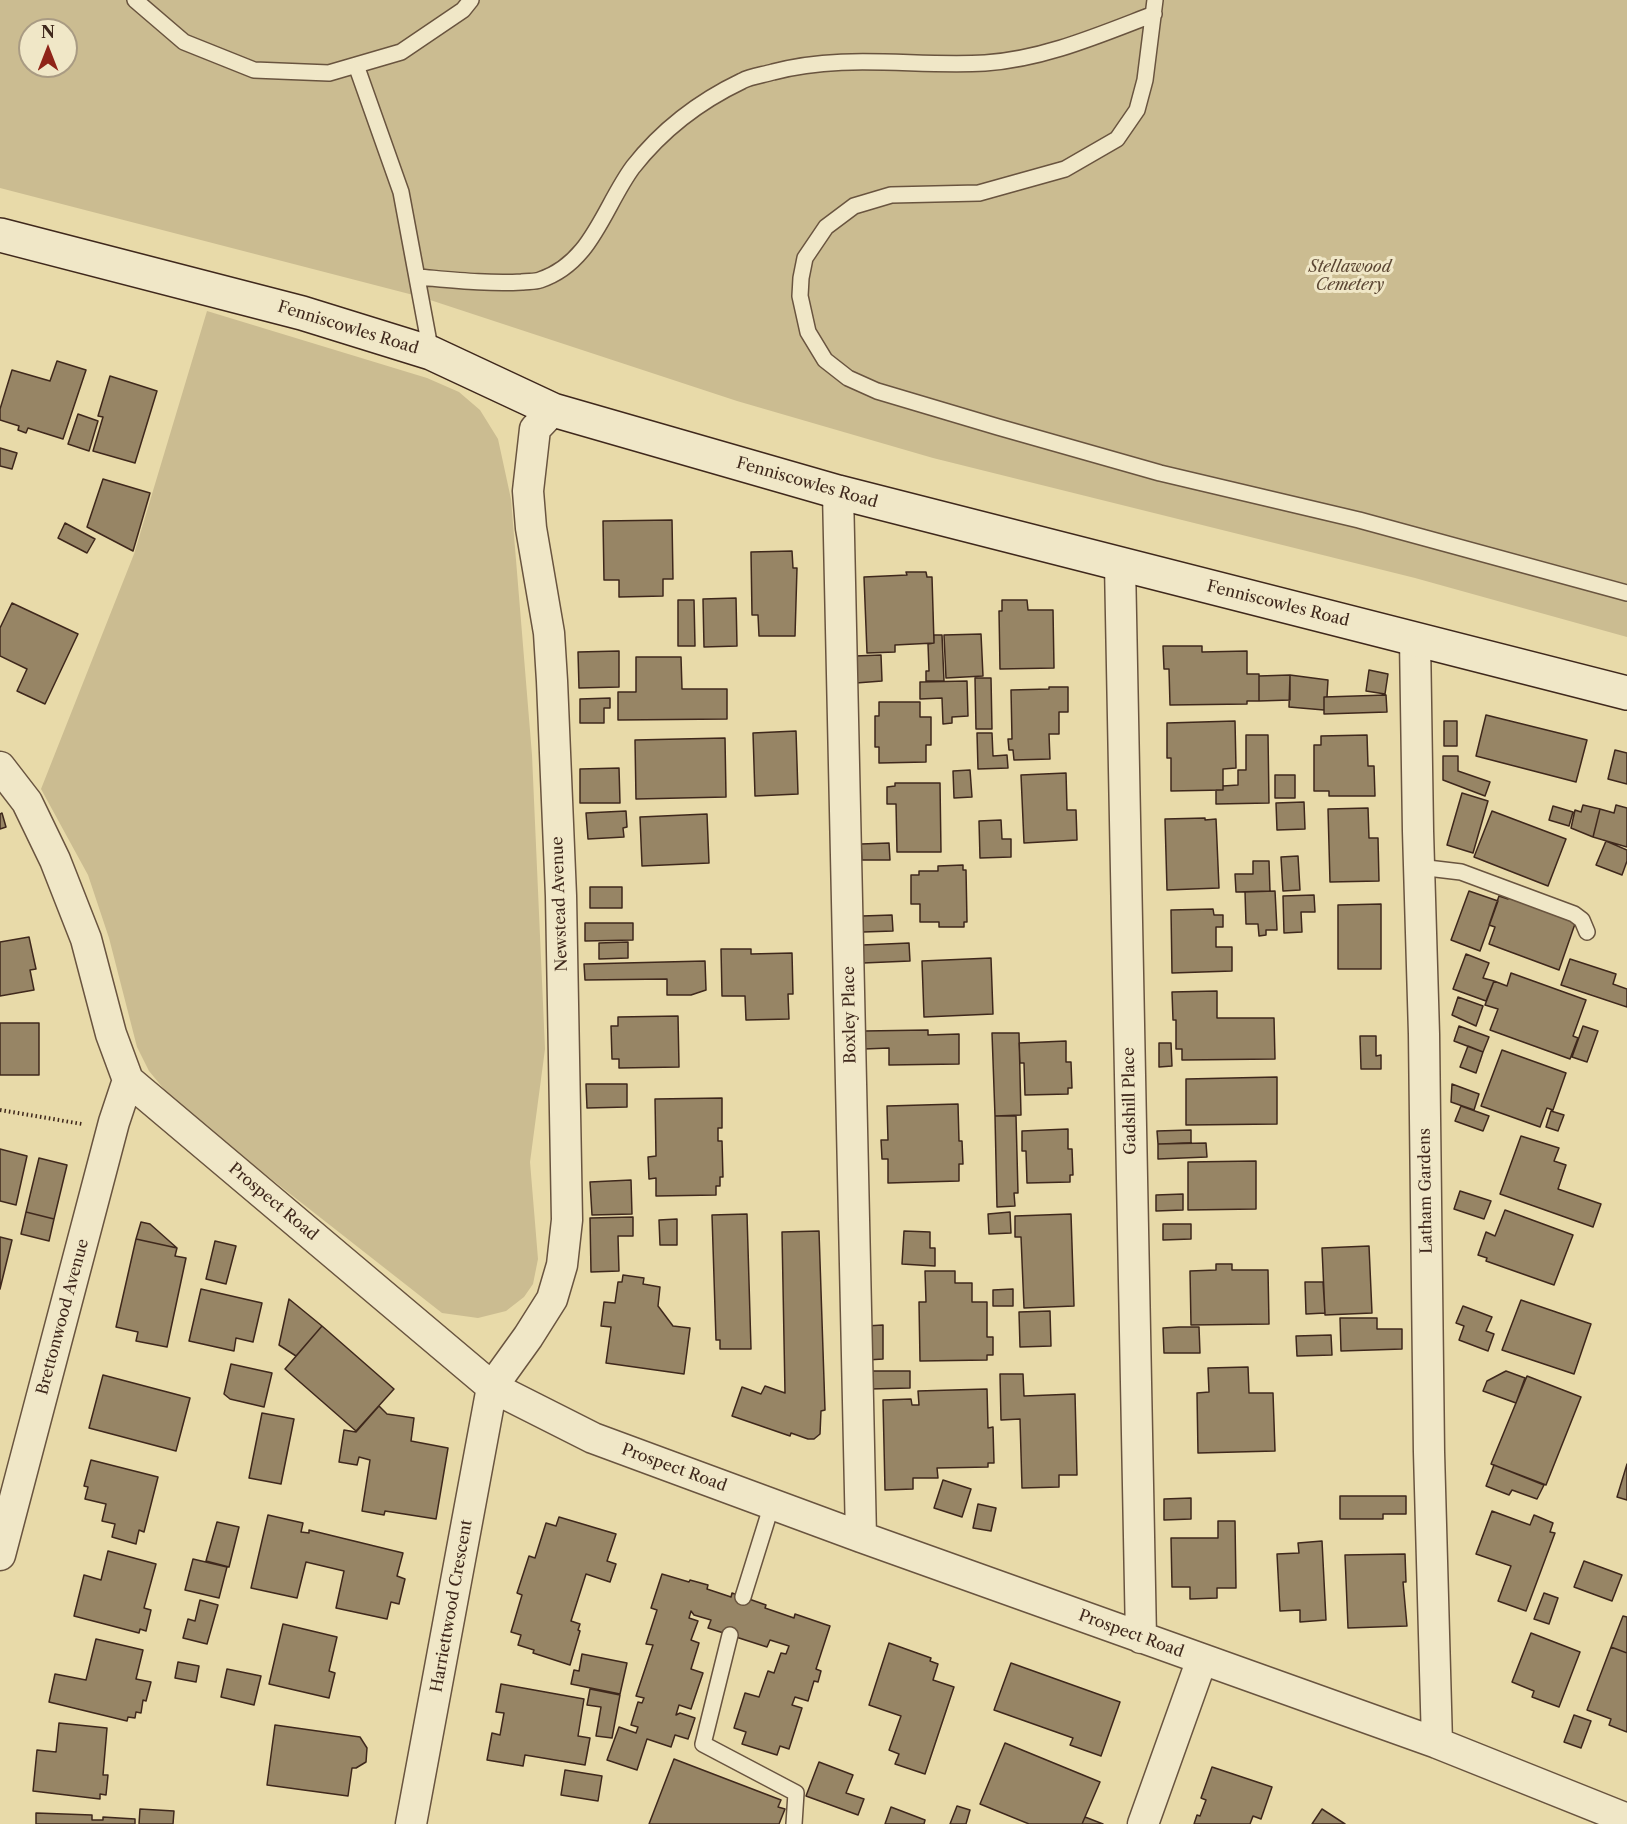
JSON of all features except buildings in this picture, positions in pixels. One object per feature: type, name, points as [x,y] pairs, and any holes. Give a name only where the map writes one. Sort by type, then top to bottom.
[{"type":"street","name":"Fenniscowles Road","points":[[0,235],[302,313],[431,353],[553,410],[838,492],[1627,693]]},
{"type":"street","name":"Newstead Avenue","points":[[492,1387],[552,1299],[562,1265],[567,1220],[561,896],[552,681],[549,633],[531,528],[528,491],[535,429],[553,410]]},
{"type":"street","name":"Boxley Place","points":[[838,492],[861,1537]]},
{"type":"street","name":"Gadshill Place","points":[[1120,564],[1141,1638]]},
{"type":"street","name":"Latham Gardens","points":[[1415,639],[1437,1743]]},
{"type":"street","name":"Prospect Road","points":[[0,767],[27,802],[55,860],[86,939],[111,1034],[128,1080],[492,1387],[594,1438],[861,1537],[1437,1743],[1627,1819]]},
{"type":"street","name":"Brettonwood Avenue","points":[[0,1555],[112,1130],[128,1080]]},
{"type":"street","name":"Harriettwood Crescent","points":[[411,1824],[492,1387]]},
{"type":"street","points":[[1143,1824],[1202,1659]]},
{"type":"lane","points":[[135,0],[184,42],[254,70],[329,73],[401,52],[463,10],[471,0]]},
{"type":"lane","points":[[418,278],[504,283],[540,280],[569,265],[595,233],[632,169],[649,147],[675,122],[708,99],[744,80],[802,65],[854,61],[984,63],[1029,57],[1084,40],[1154,7]]},
{"type":"lane","points":[[1154,7],[1145,80],[1137,110],[1117,139],[1065,169],[979,193],[891,195],[854,206],[826,227],[804,258],[800,296],[808,332],[825,360],[848,378],[877,391],[998,427],[1160,473],[1359,520],[1627,593]]},
{"type":"lane","points":[[356,65],[401,192],[431,353]]},
{"type":"lane","points":[[1419,867],[1461,872],[1564,910],[1582,920],[1587,932]]},
{"type":"lane","points":[[743,1597],[772,1504]]},
{"type":"lane","points":[[730,1635],[703,1744],[796,1792],[794,1824]]},
{"type":"path","points":[[0,1110],[112,1130]]},
{"type":"green space","name":"Stellawood Cemetery","points":[[0,0],[1627,0],[1627,637],[1415,578],[933,458],[737,401],[421,297],[0,188]]},
{"type":"green space","points":[[207,311],[427,378],[459,392],[480,410],[498,439],[511,499],[532,755],[545,1049],[530,1162],[538,1259],[533,1284],[524,1297],[506,1311],[478,1318],[442,1313],[178,1106],[149,1071],[137,1047],[109,938],[88,875],[41,789],[134,554]]}]
